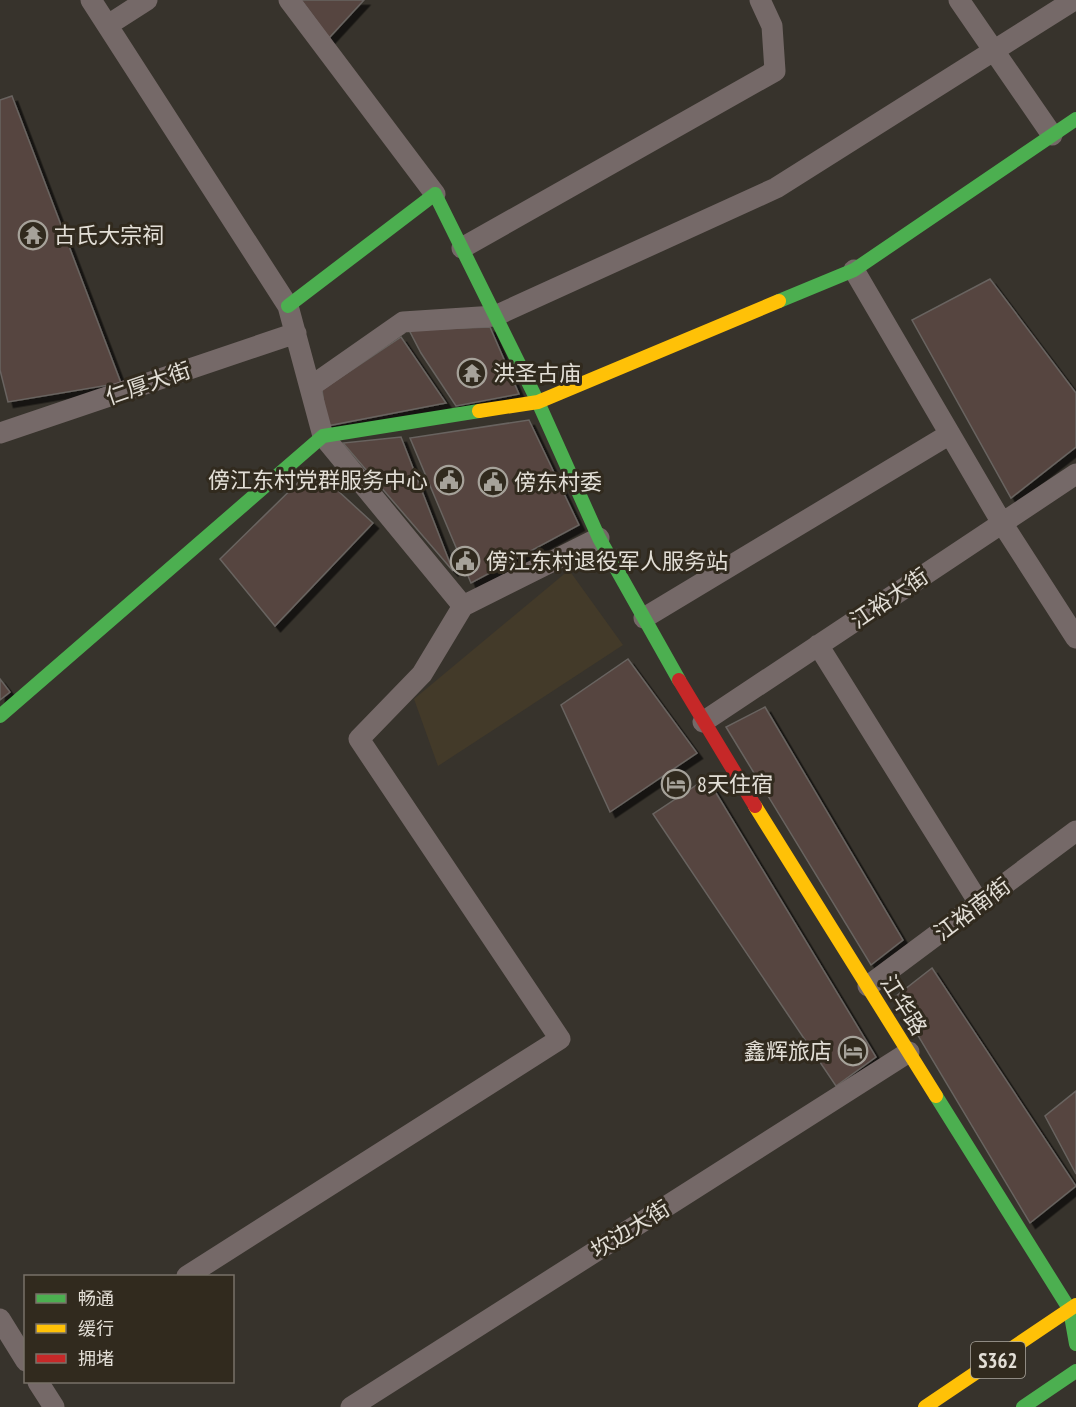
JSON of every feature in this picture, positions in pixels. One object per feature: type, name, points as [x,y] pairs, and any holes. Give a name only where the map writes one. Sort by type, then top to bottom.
[{"type":"street","points":[[91,0],[288,306],[323,436],[463,606]]},
{"type":"street","points":[[108,26],[147,0]]},
{"type":"street","points":[[288,306],[435,194],[289,0]]},
{"type":"street","points":[[462,248],[775,71],[772,26],[760,0]]},
{"type":"street","points":[[959,0],[1052,135]]},
{"type":"street","points":[[310,387],[403,322],[495,316],[776,188],[1074,0]]},
{"type":"street","points":[[0,716],[323,436],[537,402],[854,270],[1076,119]]},
{"type":"street","name":"江华路","points":[[435,194],[537,402],[599,538],[703,722],[909,1052],[1074,1309]]},
{"type":"street","points":[[854,270],[1002,523],[1076,638]]},
{"type":"street","name":"仁厚大街","points":[[0,433],[296,333]]},
{"type":"street","points":[[644,618],[950,434]]},
{"type":"street","name":"江裕大街","points":[[703,722],[1076,474]]},
{"type":"street","points":[[188,1275],[560,1039],[359,739],[422,674],[463,606],[599,538]]},
{"type":"street","points":[[818,645],[980,903]]},
{"type":"street","name":"江裕南街","points":[[868,986],[1076,831]]},
{"type":"street","name":"坎边大街","points":[[351,1407],[909,1052]]},
{"type":"street","points":[[1074,1309],[1076,1344]]},
{"type":"street","name":"S362","points":[[925,1407],[1074,1309]]},
{"type":"street","points":[[0,1319],[24,1357]]},
{"type":"street","name":"S362","points":[[1023,1407],[1076,1371]]},
{"type":"street","points":[[39,1383],[54,1407]]},
{"type":"shaded area","points":[[569,570],[623,645],[438,766],[414,699]]},
{"type":"building","points":[[301,0],[364,0],[329,38]]},
{"type":"building","name":"古氏大宗祠","points":[[12,96],[121,383],[8,402],[0,370],[0,100]]},
{"type":"building","points":[[990,279],[1076,393],[1076,447],[1011,498],[912,320]]},
{"type":"building","name":"洪圣古庙","points":[[490,327],[519,394],[456,406],[421,353],[409,330]]},
{"type":"building","points":[[401,337],[446,403],[327,426],[322,390]]},
{"type":"building","name":"傍东村委","points":[[529,420],[579,525],[471,583],[410,438]]},
{"type":"building","points":[[401,437],[453,571],[343,443]]},
{"type":"building","points":[[313,468],[373,523],[275,626],[220,559]]},
{"type":"building","points":[[628,659],[697,753],[610,812],[561,705]]},
{"type":"building","points":[[0,679],[10,692],[0,700]]},
{"type":"building","points":[[765,707],[903,940],[871,965],[726,727]]},
{"type":"building","points":[[707,778],[876,1057],[836,1086],[653,814]]},
{"type":"building","points":[[932,968],[1076,1186],[1030,1223],[895,997]]},
{"type":"building","points":[[1076,1091],[1076,1174],[1045,1116]]},
{"type":"traffic: fast","points":[[779,301],[854,270],[1076,119]]},
{"type":"traffic: fast","points":[[288,306],[435,194],[538,402],[599,538],[679,680]]},
{"type":"traffic: fast","points":[[0,716],[323,436],[479,411]]},
{"type":"traffic: fast","points":[[936,1096],[1070,1310],[1076,1344]]},
{"type":"traffic: fast","points":[[1023,1407],[1076,1371]]},
{"type":"traffic: slow","points":[[479,411],[538,402],[779,301]]},
{"type":"traffic: slow","points":[[755,806],[936,1096]]},
{"type":"traffic: slow","points":[[925,1407],[1076,1305]]},
{"type":"traffic: jam","points":[[679,680],[755,806]]},
{"type":"place","name":"古氏大宗祠","points":[[33,235]]},
{"type":"place","name":"洪圣古庙","points":[[472,373]]},
{"type":"place","name":"傍江东村党群服务中心","points":[[449,480]]},
{"type":"place","name":"傍东村委","points":[[493,482]]},
{"type":"place","name":"傍江东村退役军人服务站","points":[[465,561]]},
{"type":"place","name":"8天住宿","points":[[676,784]]},
{"type":"place","name":"鑫辉旅店","points":[[853,1051]]}]
